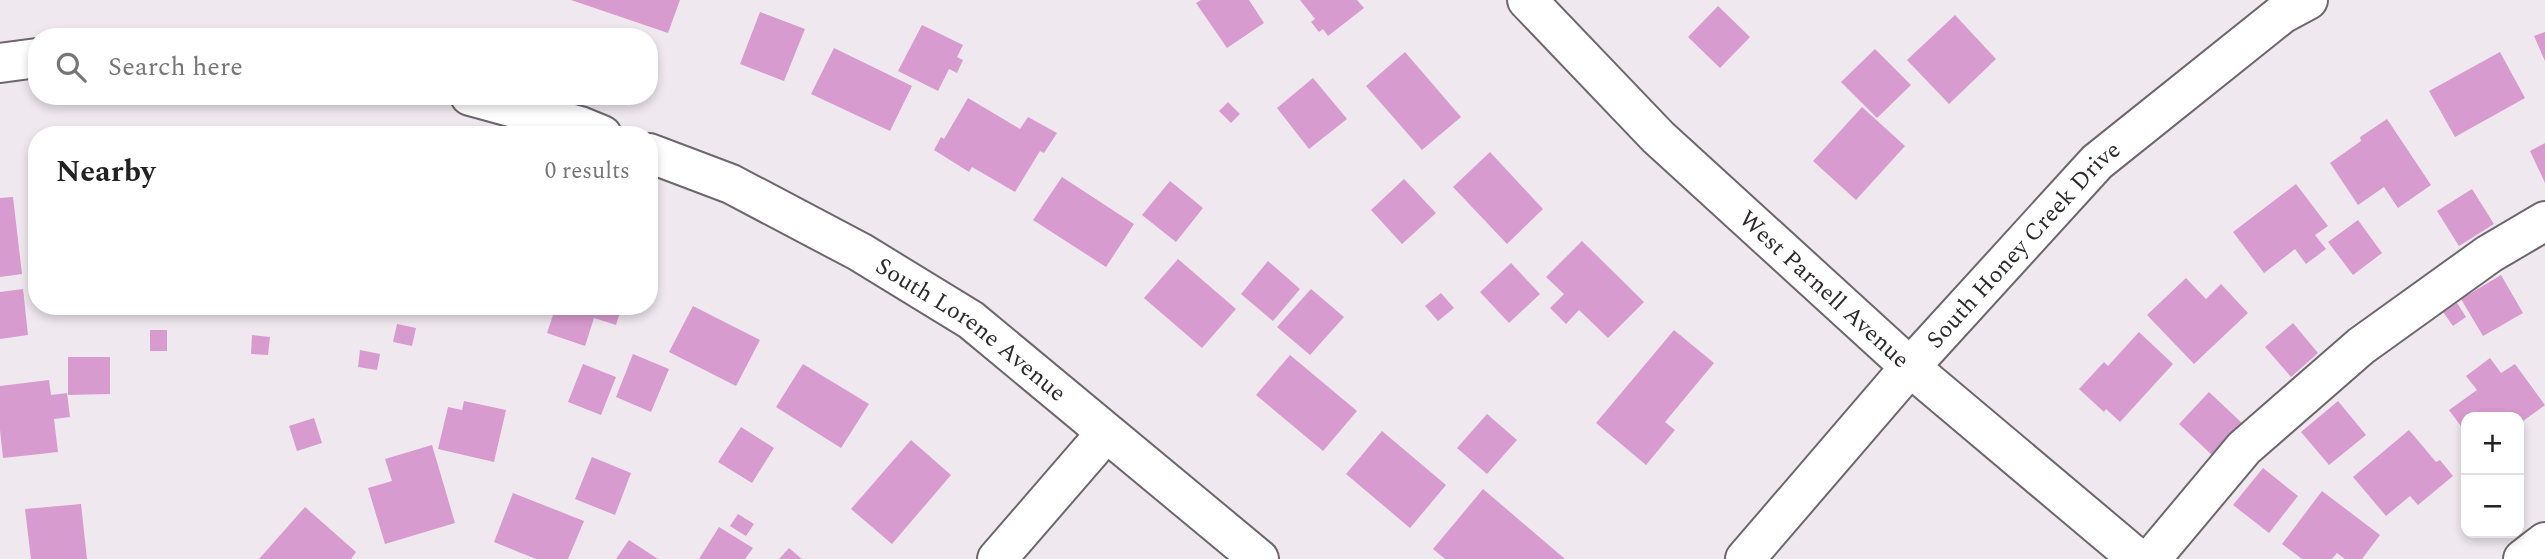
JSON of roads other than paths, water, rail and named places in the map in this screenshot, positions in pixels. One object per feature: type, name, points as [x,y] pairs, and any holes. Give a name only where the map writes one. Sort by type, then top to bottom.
[{"type":"street","name":"West Parnell Avenue","points":[[1527,0],[1658,137],[1910,367],[2138,559]]},
{"type":"street","name":"South Honey Creek Drive","points":[[1745,559],[1910,367],[2097,162],[2282,14],[2308,0]]},
{"type":"street","points":[[0,63],[28,59]]},
{"type":"street","points":[[503,105],[580,126]]},
{"type":"street","name":"South Lorene Avenue","points":[[658,156],[731,184],[860,252],[971,320],[1259,559]]},
{"type":"street","points":[[2151,559],[2244,449],[2361,346],[2489,254],[2545,221]]},
{"type":"street","points":[[997,559],[1106,433]]},
{"type":"street","points":[[2523,559],[2545,542]]}]
